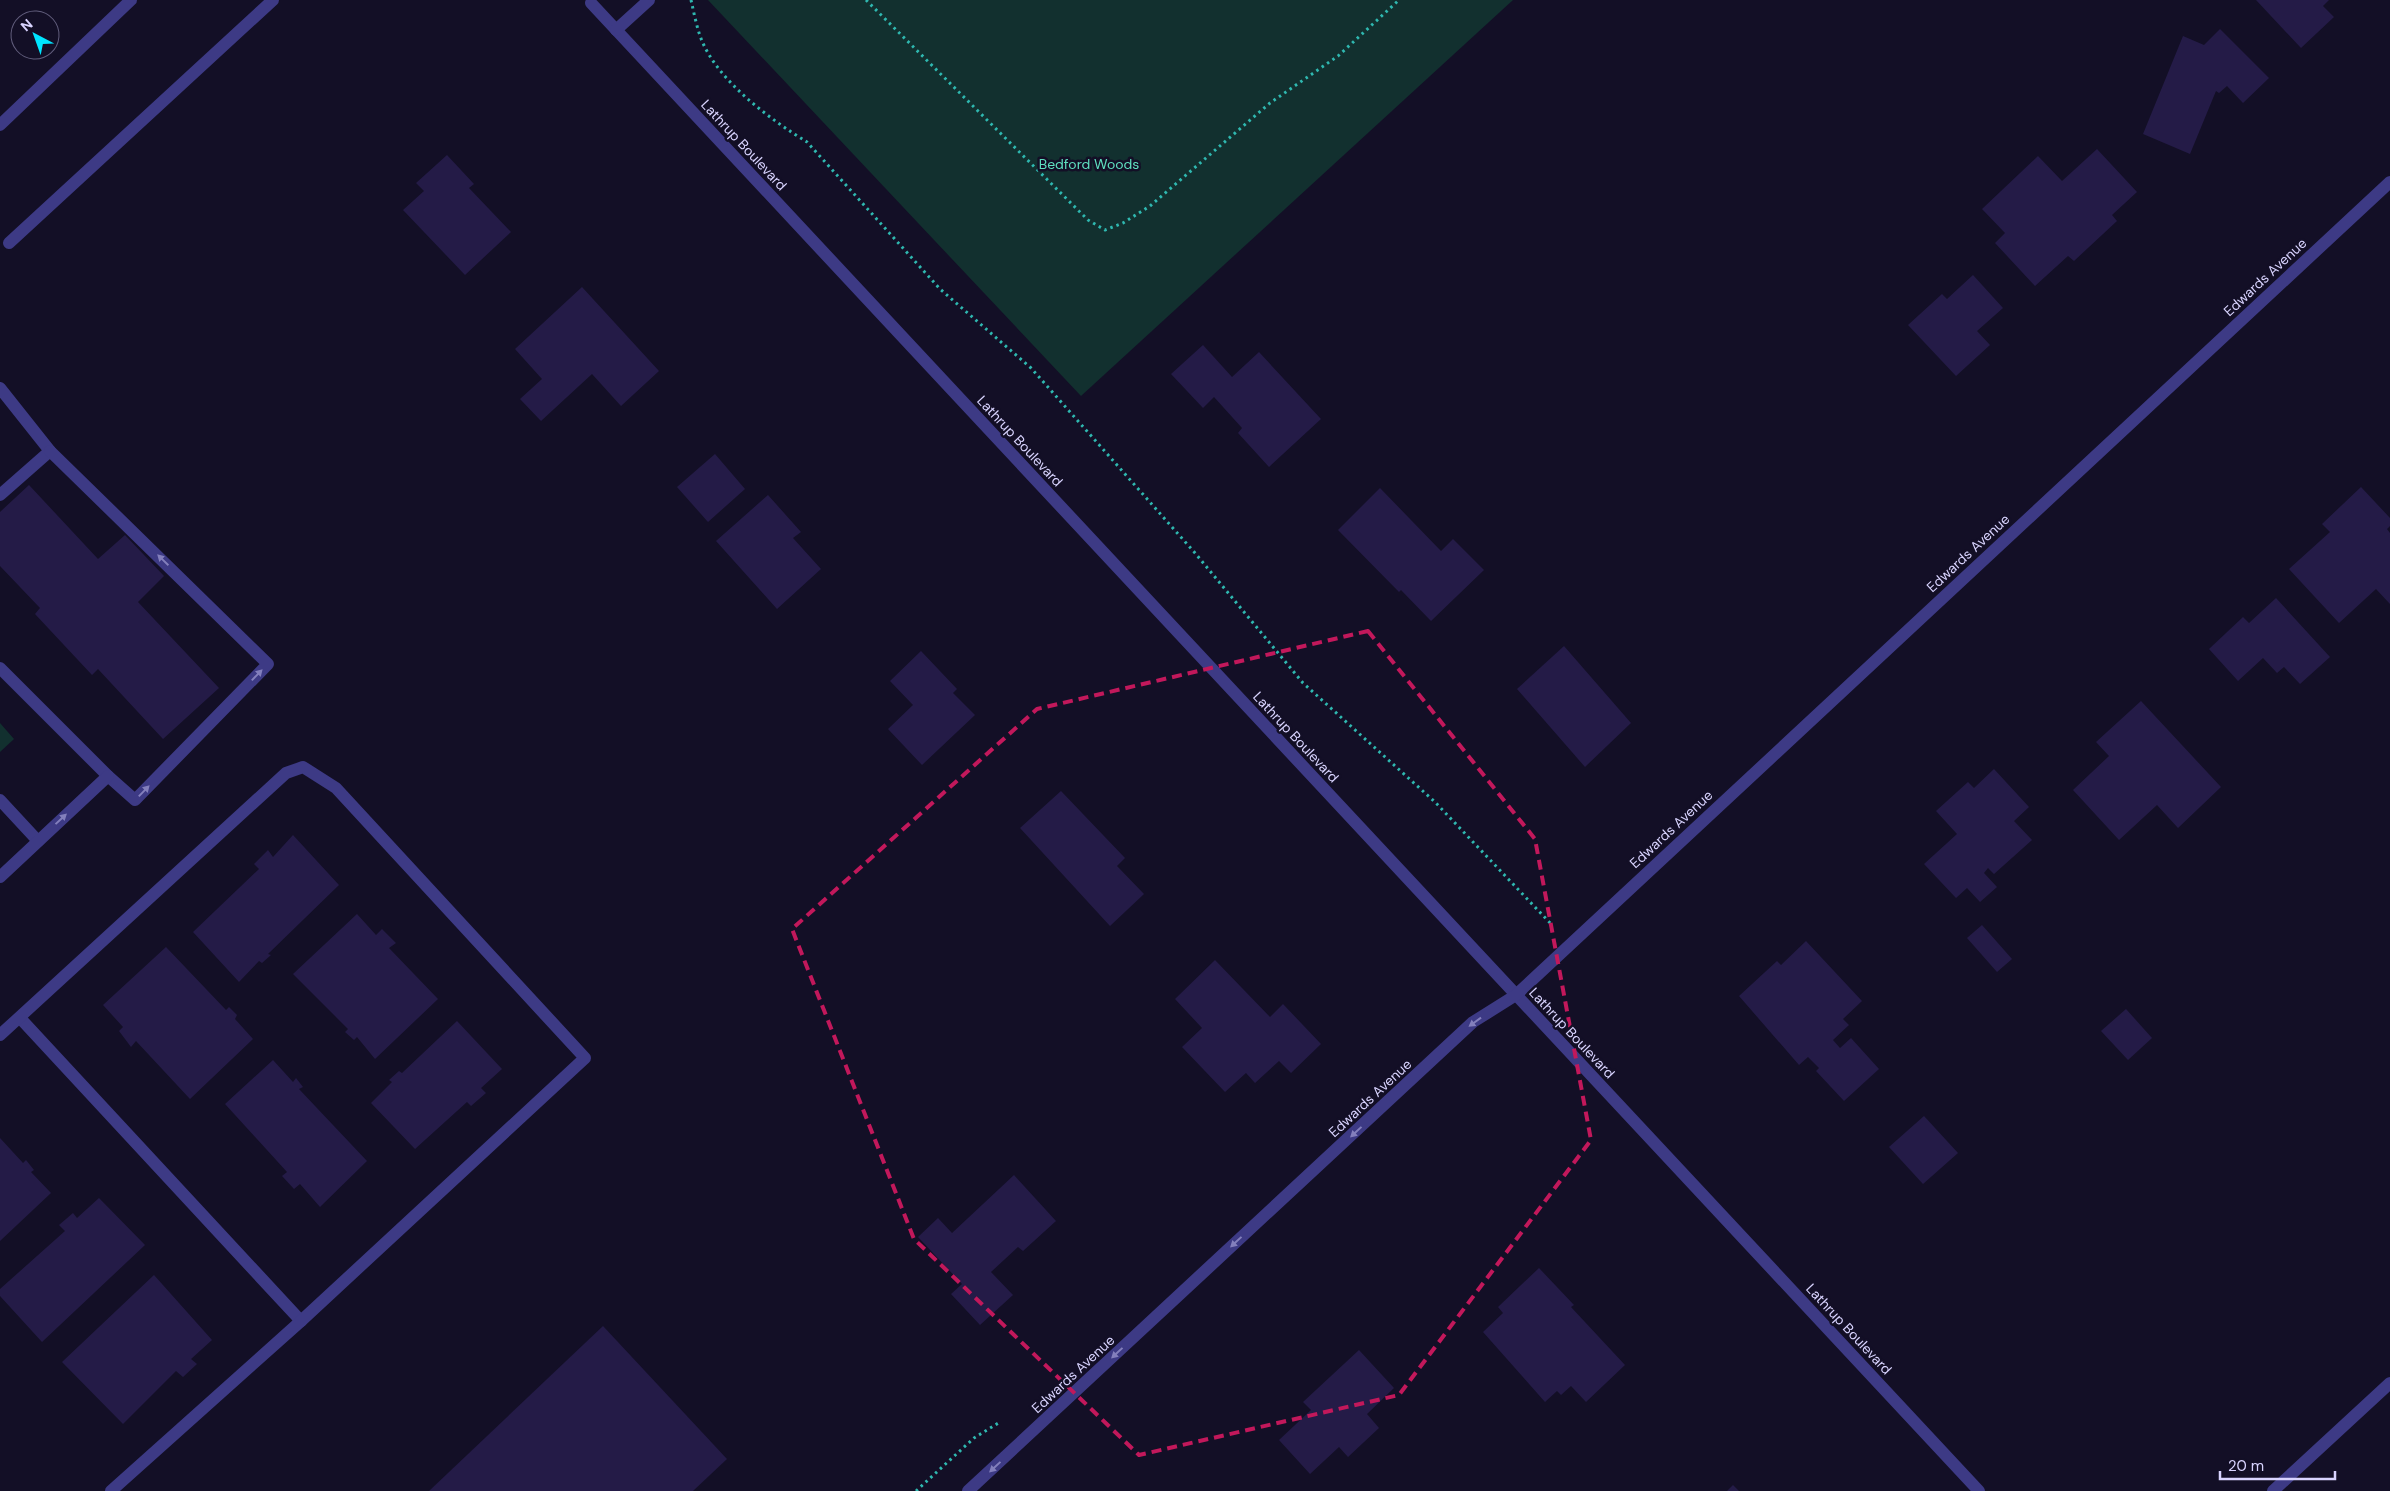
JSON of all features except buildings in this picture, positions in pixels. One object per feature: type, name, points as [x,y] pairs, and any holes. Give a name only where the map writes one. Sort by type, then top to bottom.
[{"type":"street","points":[[0,125],[131,0]]},
{"type":"street","points":[[9,243],[273,0]]},
{"type":"street","points":[[616,30],[649,0]]},
{"type":"street","name":"Lathrup Boulevard","points":[[591,3],[1979,1491]]},
{"type":"street","name":"Edwards Avenue","points":[[968,1491],[1473,1022],[1516,995],[2390,182]]},
{"type":"street","points":[[0,388],[50,451],[268,664],[135,800],[108,776],[0,668]]},
{"type":"street","points":[[0,495],[50,451]]},
{"type":"street","points":[[0,1035],[286,774],[303,767],[336,788],[585,1058],[302,1321],[111,1491]]},
{"type":"street","points":[[0,877],[108,776]]},
{"type":"street","points":[[0,800],[38,841]]},
{"type":"street","points":[[20,1018],[302,1321]]},
{"type":"street","points":[[2273,1491],[2390,1383]]},
{"type":"path","points":[[691,0],[702,42],[726,78],[783,127],[807,142],[940,289],[1031,368],[1195,553],[1303,683],[1434,802],[1554,928]]},
{"type":"path","points":[[866,0],[1088,220],[1105,230],[1123,223],[1150,206],[1270,103],[1338,56],[1399,0]]},
{"type":"path","points":[[916,1491],[974,1438],[1002,1421]]},
{"type":"highlighted area","points":[[1368,631],[1535,839],[1591,1140],[1399,1395],[1139,1455],[914,1239],[792,929],[1037,709]]},
{"type":"green space","name":"Bedford Woods","points":[[708,0],[1513,0],[1081,396]]},
{"type":"green space","points":[[0,723],[14,739],[0,752]]}]
